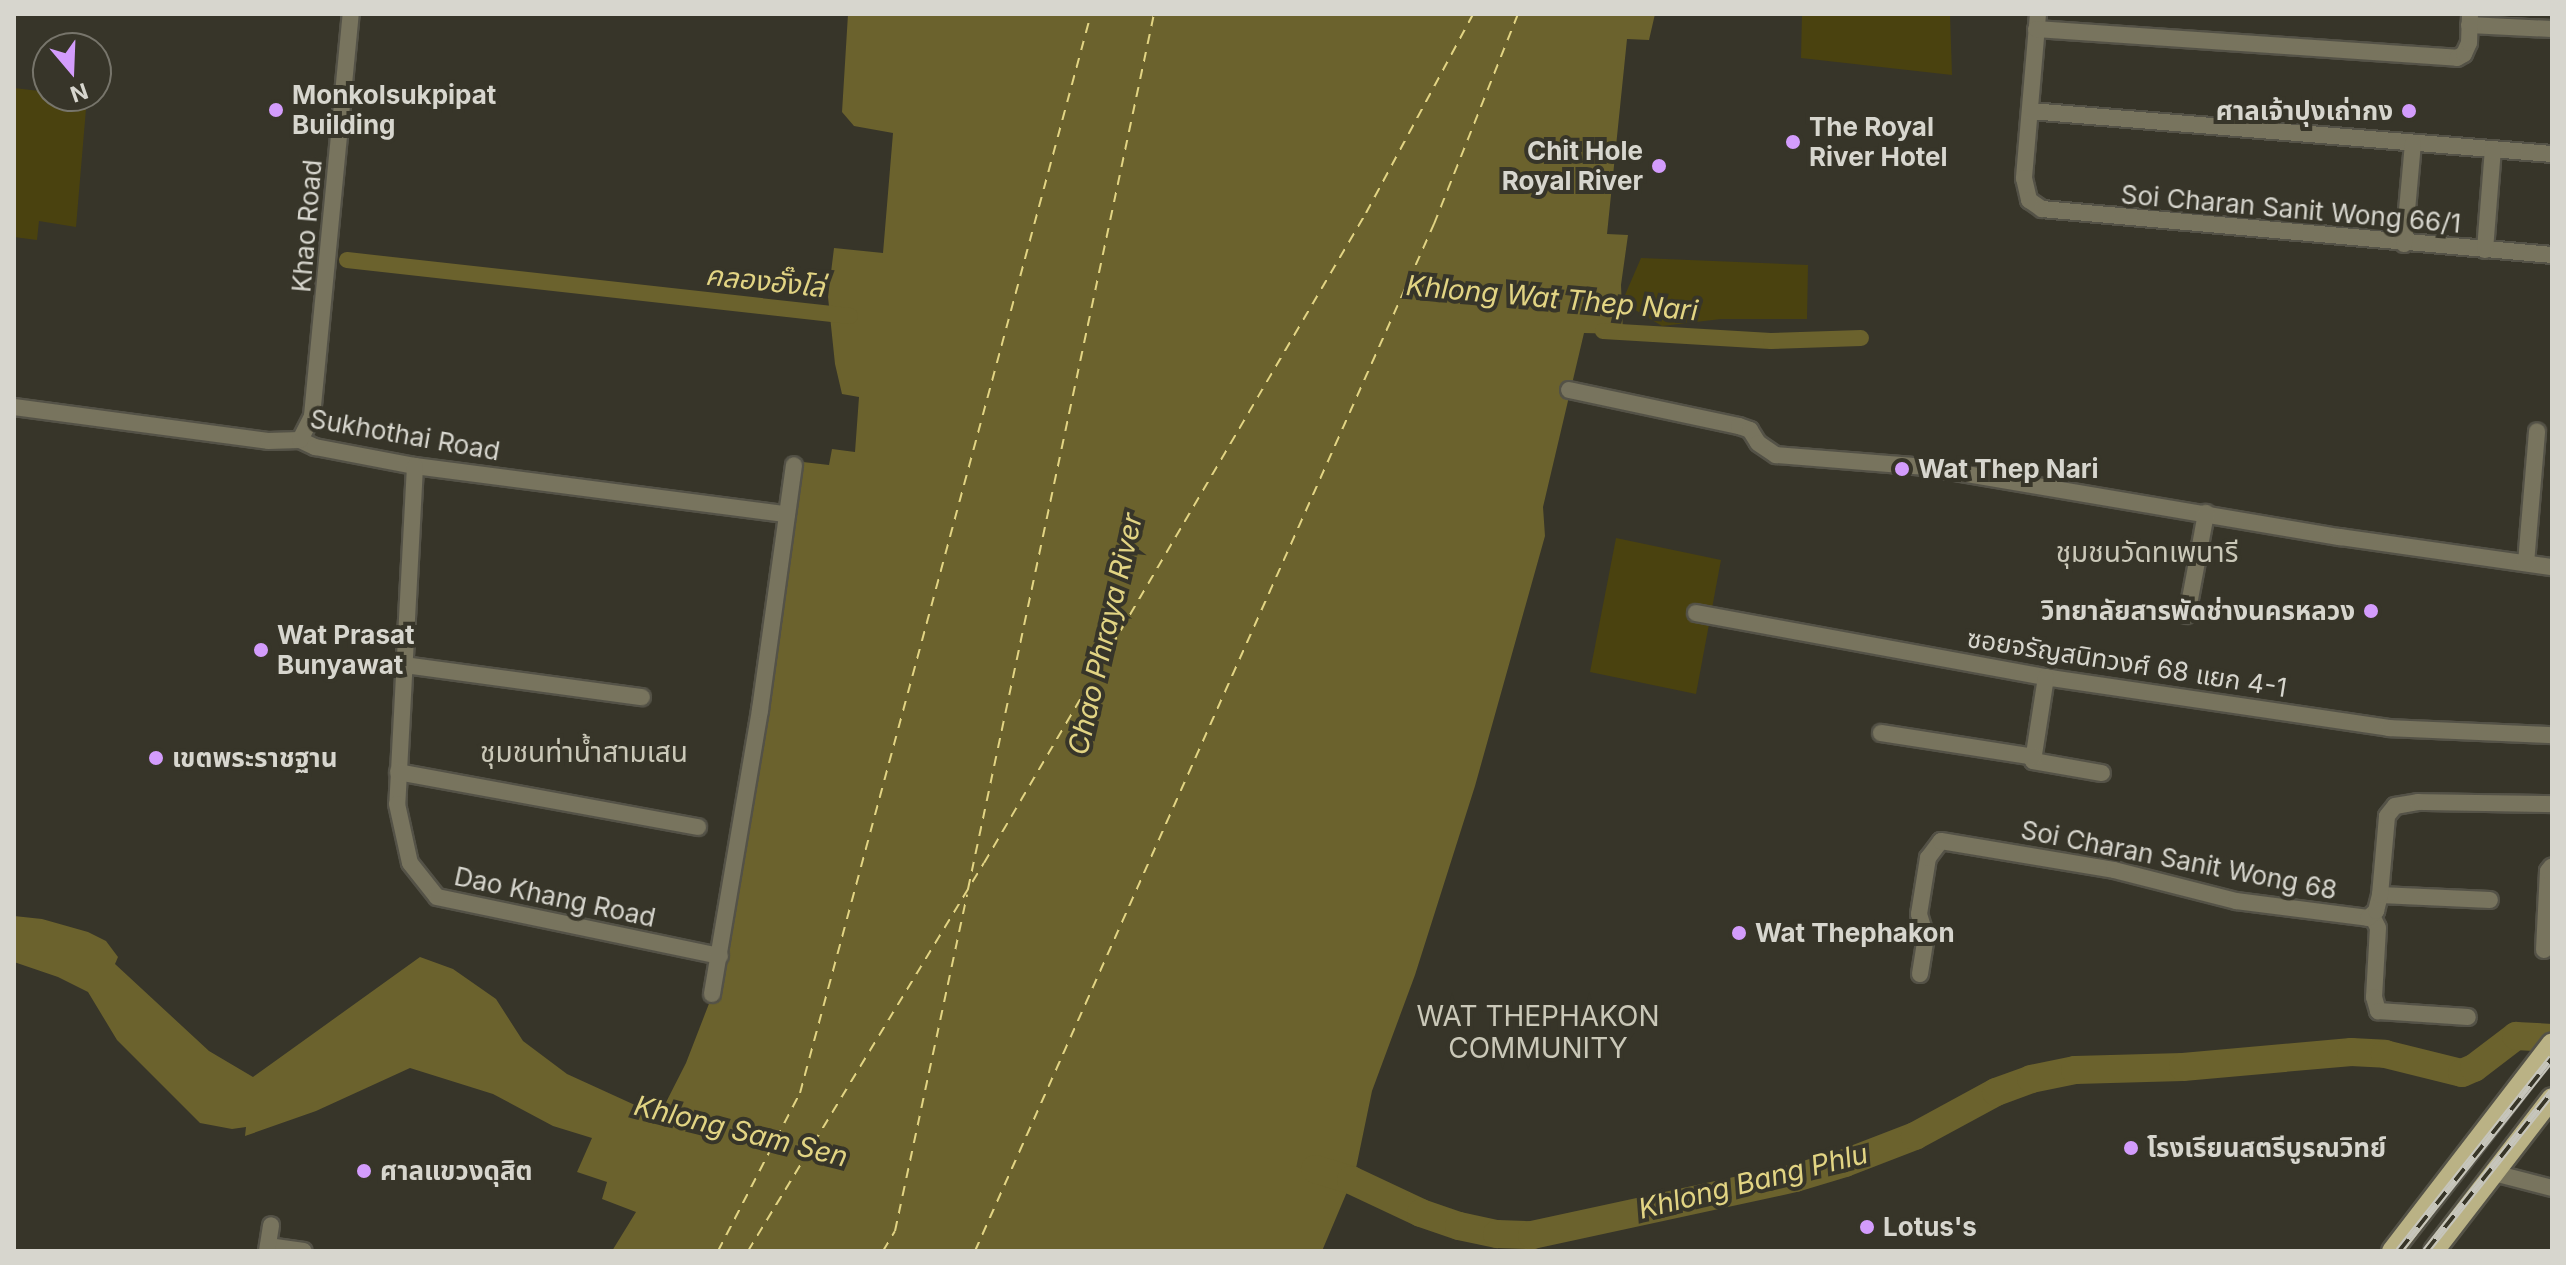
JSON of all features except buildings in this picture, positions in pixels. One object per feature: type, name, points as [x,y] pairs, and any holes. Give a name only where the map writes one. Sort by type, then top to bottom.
[{"type":"main road","points":[[2392,1251],[2551,1044]]},
{"type":"main road","points":[[2434,1251],[2552,1098]]},
{"type":"street","name":"Khao Road","points":[[300,440],[312,416],[351,14]]},
{"type":"street","points":[[2552,29],[2469,19],[2469,43],[2457,58],[2037,22],[2030,111],[2552,154]]},
{"type":"street","name":"Soi Charan Sanit Wong 66/1","points":[[2030,111],[2024,178],[2029,200],[2042,209],[2057,213],[2552,255]]},
{"type":"street","points":[[2404,244],[2413,143]]},
{"type":"street","points":[[2485,250],[2493,149]]},
{"type":"street","points":[[1569,390],[1739,426],[1750,430],[1758,443],[1776,455],[1925,467],[2340,537],[2552,567]]},
{"type":"street","name":"Sukhothai Road","points":[[14,407],[268,441],[300,440],[315,447],[415,466],[787,514]]},
{"type":"street","points":[[2526,563],[2537,431]]},
{"type":"street","points":[[712,994],[794,465]]},
{"type":"street","name":"Dao Khang Road","points":[[415,466],[397,804],[403,844],[416,872],[437,897],[720,956]]},
{"type":"street","points":[[2187,615],[2206,513]]},
{"type":"street","name":"ซอยจรัญสนิทวงศ์ 68 แยก 4-1","points":[[1696,613],[2046,677],[2389,728],[2552,735]]},
{"type":"street","points":[[404,665],[642,697]]},
{"type":"street","points":[[2046,677],[2033,761],[2102,773]]},
{"type":"street","points":[[1881,733],[2034,757]]},
{"type":"street","points":[[398,772],[698,827]]},
{"type":"street","points":[[2468,1017],[2378,1011],[2374,997],[2378,928],[2372,916],[2380,895],[2387,816],[2395,806],[2418,802],[2552,804]]},
{"type":"street","name":"Soi Charan Sanit Wong 68","points":[[1920,974],[1926,937],[1919,914],[1925,872],[1928,858],[1941,841],[2114,870],[2236,901],[2355,918],[2372,916]]},
{"type":"street","points":[[2544,950],[2548,871],[2552,866]]},
{"type":"street","points":[[2380,895],[2490,900]]},
{"type":"street","points":[[2494,1173],[2552,1188]]},
{"type":"street","points":[[271,1225],[268,1248],[304,1251]]},
{"type":"shaded area","points":[[1802,14],[1950,14],[1952,75],[1801,58]]},
{"type":"shaded area","points":[[14,88],[32,90],[32,112],[86,112],[76,227],[39,221],[37,240],[14,237]]},
{"type":"shaded area","points":[[1641,258],[1808,265],[1807,319],[1721,319],[1662,326],[1622,302]]},
{"type":"shaded area","points":[[1616,538],[1721,560],[1696,694],[1590,672]]},
{"type":"water","points":[[848,14],[1655,14],[1649,40],[1627,39],[1607,234],[1628,235],[1621,285],[1623,334],[1584,333],[1543,507],[1545,536],[1475,786],[1415,975],[1372,1091],[1355,1173],[1322,1251],[612,1251],[636,1212],[602,1199],[607,1182],[577,1172],[592,1138],[553,1126],[493,1094],[410,1068],[316,1111],[245,1136],[246,1127],[232,1129],[200,1123],[117,1040],[88,992],[58,977],[14,962],[14,916],[42,919],[88,932],[106,941],[118,957],[115,964],[209,1051],[253,1077],[420,957],[453,969],[496,999],[523,1041],[567,1074],[659,1116],[686,1063],[710,1001],[716,1002],[803,462],[829,465],[832,449],[855,452],[859,397],[842,394],[835,364],[828,297],[834,248],[883,253],[893,133],[854,126],[842,112]]},
{"type":"waterway","name":"คลองอั๊งโล่","points":[[347,260],[850,316]]},
{"type":"waterway","name":"Khlong Wat Thep Nari","points":[[1603,331],[1771,341],[1861,338]]},
{"type":"waterway","name":"Khlong Bang Phlu","points":[[1315,1169],[1351,1180],[1421,1213],[1459,1226],[1497,1234],[1532,1235],[1795,1178],[1845,1163],[1915,1136],[1996,1092],[2031,1079],[2075,1070],[2183,1067],[2351,1052],[2385,1054],[2462,1073],[2474,1068],[2516,1036],[2552,1038]]},
{"type":"ferry route","points":[[718,1251],[800,1093],[1091,14]]},
{"type":"ferry route","points":[[968,889],[1154,14]]},
{"type":"ferry route","points":[[748,1251],[984,863],[1366,213],[1473,14]]},
{"type":"ferry route","points":[[975,1251],[1434,224],[1518,14]]},
{"type":"ferry route","points":[[883,1251],[895,1231],[967,895]]},
{"type":"railway","points":[[2399,1251],[2552,1058]]},
{"type":"railway","points":[[2426,1251],[2552,1092]]},
{"type":"place","name":"Monkolsukpipat Building","points":[[276,110]]},
{"type":"place","name":"ศาลเจ้าปุงเถ่ากง","points":[[2409,111]]},
{"type":"place","name":"The Royal River Hotel","points":[[1793,142]]},
{"type":"place","name":"Chit Hole Royal River","points":[[1659,166]]},
{"type":"place","name":"Wat Thep Nari","points":[[1902,469]]},
{"type":"place","name":"วิทยาลัยสารพัดช่างนครหลวง","points":[[2371,611]]},
{"type":"place","name":"Wat Prasat Bunyawat","points":[[261,650]]},
{"type":"place","name":"เขตพระราชฐาน","points":[[156,758]]},
{"type":"place","name":"Wat Thephakon","points":[[1739,933]]},
{"type":"place","name":"โรงเรียนสตรีบูรณวิทย์","points":[[2131,1148]]},
{"type":"place","name":"ศาลแขวงดุสิต","points":[[364,1171]]},
{"type":"place","name":"Lotus's","points":[[1867,1227]]},
{"type":"district","name":"ชุมชนวัดทเพนารี","points":[[2147,552]]},
{"type":"district","name":"ชุมชนท่าน้ำสามเสน","points":[[584,752]]},
{"type":"district","name":"WAT THEPHAKON COMMUNITY","points":[[1538,1032]]},
{"type":"water label","name":"Chao Phraya River","points":[[1105,634]]},
{"type":"water label","name":"Khlong Sam Sen","points":[[741,1131]]}]
